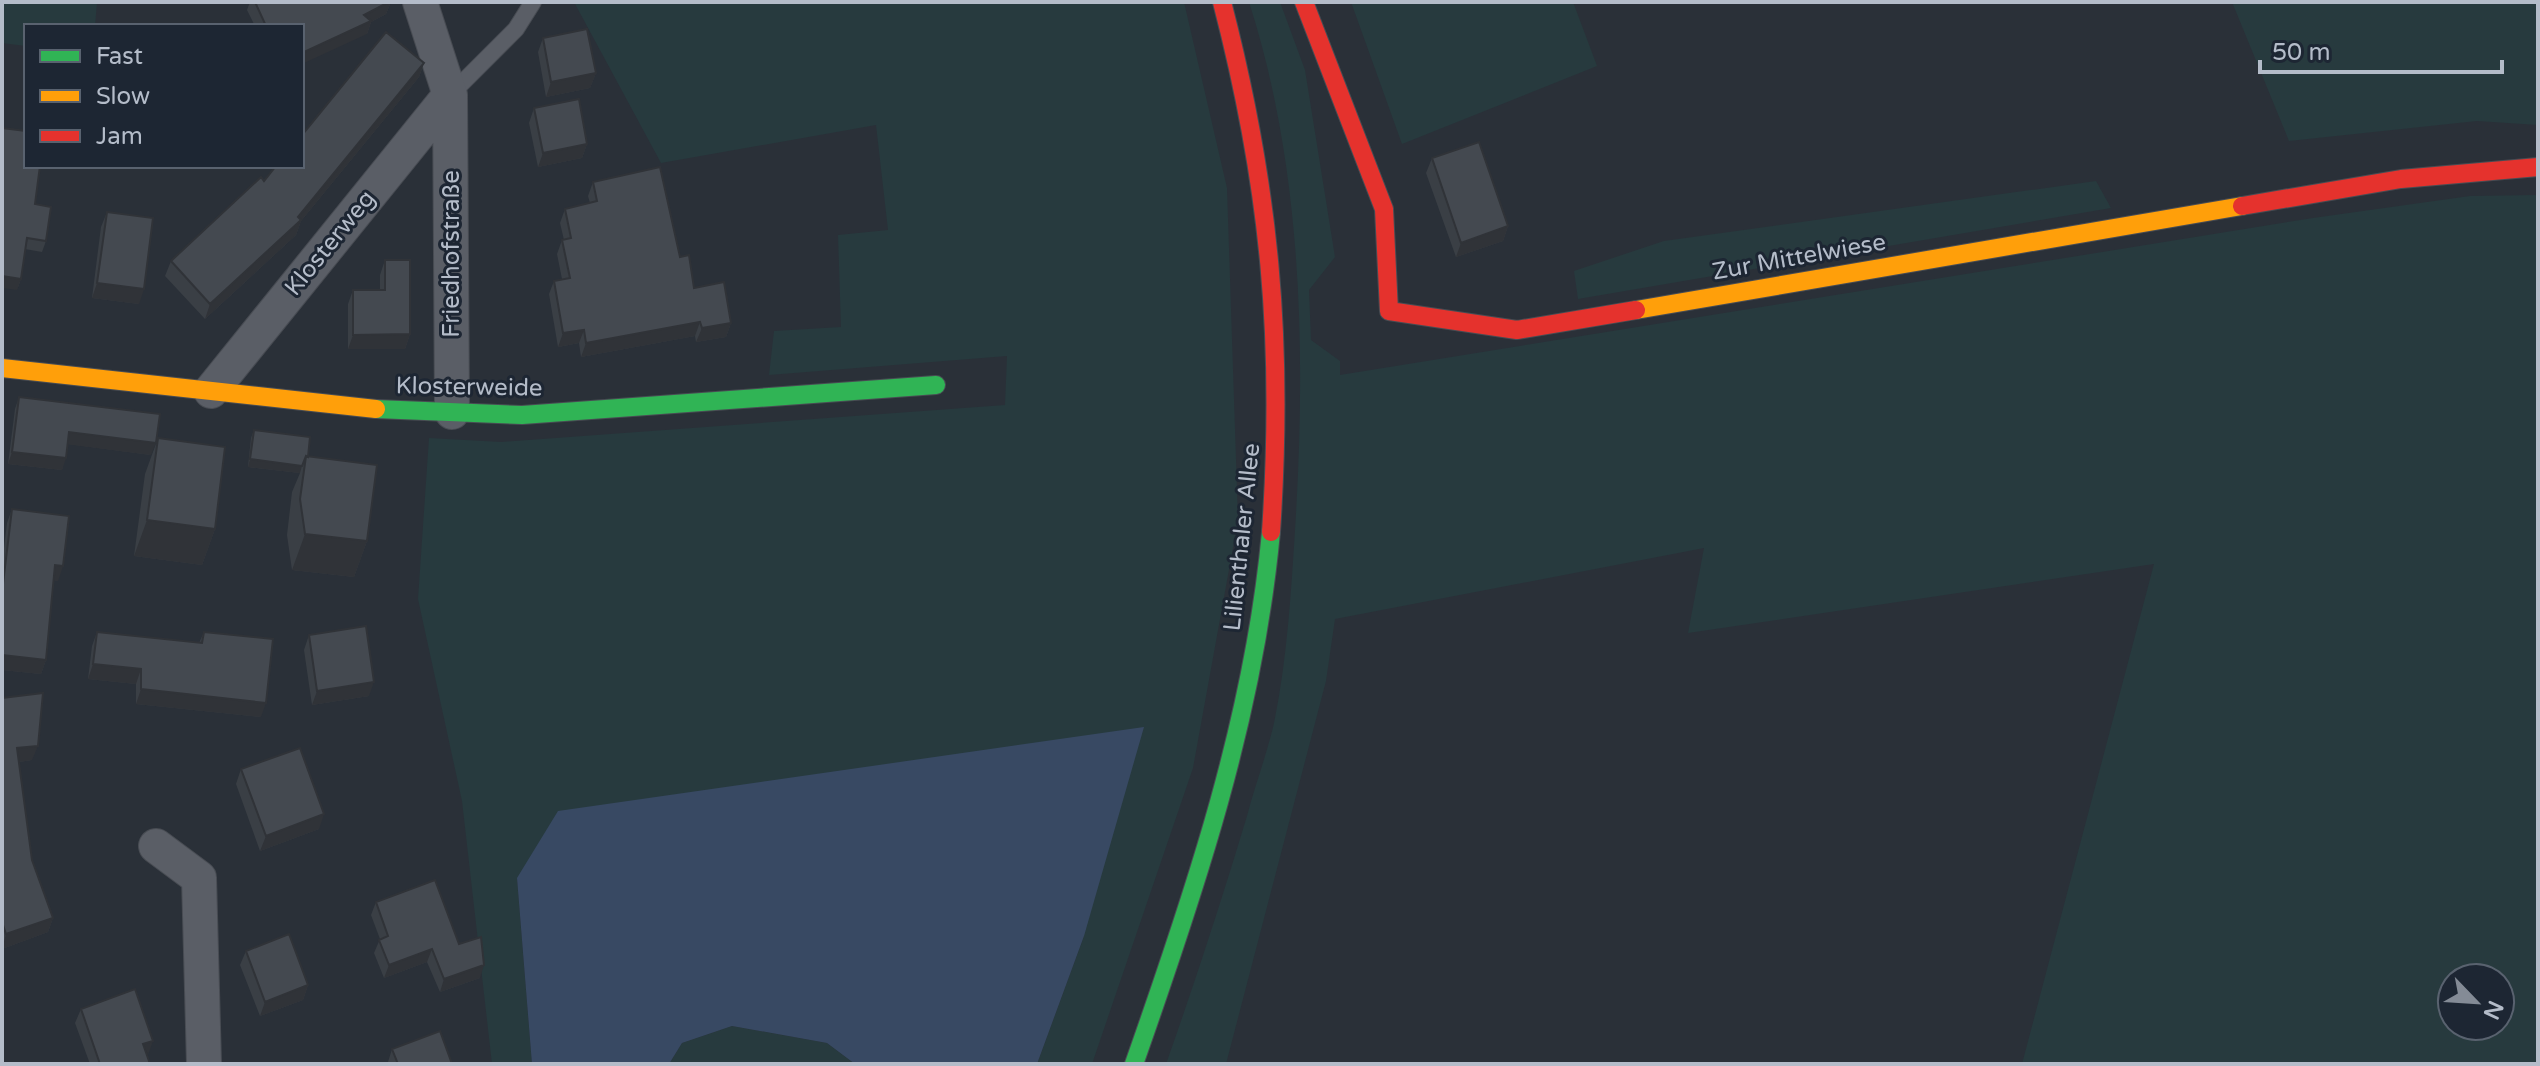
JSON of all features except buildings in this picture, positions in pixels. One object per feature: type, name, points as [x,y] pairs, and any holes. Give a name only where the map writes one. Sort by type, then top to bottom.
[{"type":"street","name":"Friedhofstraße","points":[[420,2],[450,95],[452,412]]},
{"type":"street","name":"Lilienthaler Allee","points":[[1134,1064],[1221,797],[1257,640],[1270,540],[1277,415],[1272,281],[1250,124],[1222,2]]},
{"type":"street","name":"Zur Mittelwiese","points":[[1304,2],[1384,209],[1389,311],[1517,330],[2401,179],[2538,167]]},
{"type":"street","name":"Klosterweg","points":[[211,391],[450,95]]},
{"type":"street","name":"Klosterweide","points":[[2,368],[366,409],[522,415],[936,385]]},
{"type":"street","points":[[156,846],[199,878],[204,1064]]},
{"type":"lane","points":[[450,95],[516,29],[533,2]]},
{"type":"green space","points":[[2,2],[97,2],[95,24],[24,24],[24,46],[2,43]]},
{"type":"green space","points":[[574,2],[1184,2],[1227,188],[1238,520],[1193,768],[1092,1064],[1037,1064],[1084,936],[517,878],[532,1064],[492,1064],[462,801],[418,599],[429,438],[501,442],[1005,405],[1007,356],[769,375],[774,331],[841,327],[838,235],[888,230],[876,125],[661,163]]},
{"type":"green space","points":[[1249,2],[1280,2],[1305,70],[1335,257],[1309,290],[1311,340],[1340,361],[1340,375],[2313,218],[2470,196],[2538,195],[2538,1064],[2022,1064],[2154,564],[1688,633],[1704,548],[1335,619],[1326,681],[1226,1064],[1166,1064],[1268,746],[1288,627],[1298,464],[1300,331],[1290,197],[1281,131]]},
{"type":"green space","points":[[1351,2],[1573,2],[1597,66],[1402,144]]},
{"type":"green space","points":[[2232,2],[2538,2],[2538,125],[2477,121],[2289,141]]},
{"type":"green space","points":[[2096,181],[2111,208],[1578,299],[1574,271],[1664,241]]},
{"type":"green space","points":[[732,1026],[827,1043],[855,1064],[669,1064],[682,1043]]},
{"type":"water","points":[[1144,727],[1084,936],[1037,1064],[855,1064],[827,1043],[732,1026],[682,1043],[669,1064],[532,1064],[517,878],[558,811]]},
{"type":"traffic: fast","points":[[376,409],[522,415],[936,385]]},
{"type":"traffic: fast","points":[[1134,1064],[1200,868],[1236,736],[1263,601],[1271,532]]},
{"type":"traffic: slow","points":[[1636,310],[2242,206]]},
{"type":"traffic: slow","points":[[2,368],[376,409]]},
{"type":"traffic: jam","points":[[1222,2],[1252,136],[1269,265],[1276,395],[1271,532]]},
{"type":"traffic: jam","points":[[1304,2],[1384,209],[1389,311],[1517,330],[1636,310]]},
{"type":"traffic: jam","points":[[2242,206],[2401,179],[2538,167]]}]
